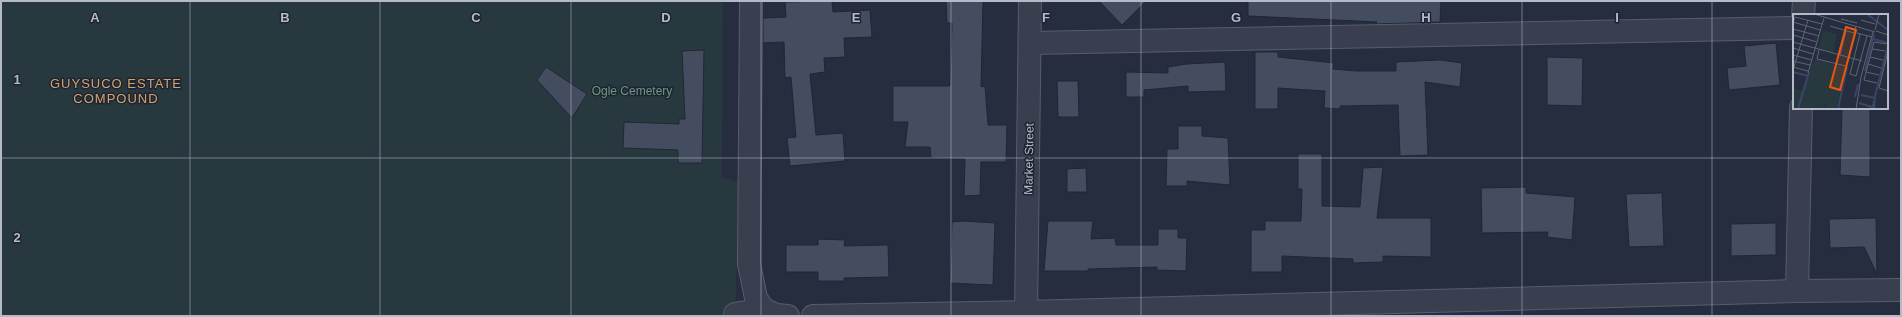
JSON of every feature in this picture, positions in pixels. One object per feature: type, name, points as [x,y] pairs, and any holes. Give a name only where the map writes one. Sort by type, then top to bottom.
[{"type":"street","points":[[751,1],[749,264],[756,298],[763,310]]},
{"type":"street","name":"Market Street","points":[[1026,314],[1030,1]]},
{"type":"street","points":[[1803,14],[1804,1]]},
{"type":"street","points":[[1030,43],[1793,28]]},
{"type":"street","points":[[1797,291],[1801,109]]},
{"type":"street","points":[[813,316],[1026,314],[1797,291],[1901,290]]},
{"type":"street","points":[[735,314],[763,310],[776,315],[788,316]]},
{"type":"green space","name":"Ogle Cemetery","points":[[1,1],[723,1],[722,177],[740,183],[735,316],[1,316]]},
{"type":"building","points":[[832,1],[833,12],[870,10],[872,37],[844,38],[845,57],[824,58],[825,72],[810,74],[816,135],[843,133],[845,161],[790,166],[787,138],[796,137],[791,77],[785,78],[784,42],[763,43],[763,18],[786,17],[785,2]]},
{"type":"building","points":[[946,1],[983,1],[981,87],[985,86],[988,125],[1007,125],[1006,162],[981,162],[980,195],[964,196],[965,159],[931,158],[930,147],[905,147],[908,122],[893,122],[893,86],[950,86],[952,23],[947,23]]},
{"type":"building","points":[[1099,1],[1146,1],[1122,25]]},
{"type":"building","points":[[1248,1],[1441,1],[1440,22],[1376,24],[1377,22],[1248,16]]},
{"type":"building","points":[[1776,43],[1780,85],[1729,90],[1727,68],[1746,66],[1744,46]]},
{"type":"building","points":[[704,50],[702,163],[678,163],[678,150],[623,148],[624,122],[679,124],[679,119],[685,119],[682,51]]},
{"type":"building","points":[[1255,52],[1278,52],[1278,57],[1334,63],[1333,69],[1356,71],[1396,71],[1396,62],[1440,60],[1462,63],[1460,87],[1425,82],[1428,155],[1400,156],[1398,105],[1340,106],[1340,109],[1324,108],[1325,91],[1278,88],[1278,109],[1255,109]]},
{"type":"building","points":[[1547,57],[1583,58],[1582,106],[1547,105]]},
{"type":"building","points":[[1225,62],[1226,91],[1188,92],[1188,86],[1144,90],[1144,97],[1126,97],[1126,72],[1168,73],[1168,67],[1187,64]]},
{"type":"building","points":[[546,67],[587,94],[572,118],[537,80]]},
{"type":"building","points":[[1057,81],[1078,81],[1079,117],[1058,117]]},
{"type":"building","points":[[1842,109],[1870,109],[1870,177],[1840,175]]},
{"type":"building","points":[[1178,126],[1202,126],[1202,136],[1228,138],[1230,185],[1187,181],[1187,186],[1166,186],[1167,149],[1178,149]]},
{"type":"building","points":[[1298,154],[1322,154],[1322,206],[1360,207],[1363,168],[1383,167],[1377,218],[1431,218],[1431,257],[1383,256],[1383,262],[1353,263],[1353,259],[1282,256],[1282,272],[1251,272],[1251,230],[1265,230],[1265,221],[1301,221],[1302,189],[1298,189]]},
{"type":"building","points":[[1086,168],[1087,192],[1067,192],[1067,169]]},
{"type":"building","points":[[1526,187],[1526,193],[1575,197],[1572,240],[1547,237],[1548,232],[1482,233],[1481,188]]},
{"type":"building","points":[[1662,193],[1664,246],[1629,247],[1626,194]]},
{"type":"building","points":[[1876,218],[1877,274],[1864,247],[1830,248],[1829,219]]},
{"type":"building","points":[[963,221],[995,223],[993,285],[950,283],[952,222]]},
{"type":"building","points":[[1048,221],[1093,221],[1091,239],[1115,238],[1116,245],[1158,245],[1158,229],[1178,229],[1178,238],[1187,238],[1186,271],[1157,270],[1157,267],[1088,269],[1088,271],[1044,271]]},
{"type":"building","points":[[1776,223],[1776,255],[1731,256],[1731,224]]},
{"type":"building","points":[[818,239],[845,240],[844,246],[888,245],[889,277],[844,278],[844,281],[818,281],[818,272],[786,272],[786,245],[818,245]]},
{"type":"district","name":"GUYSUCO ESTATE COMPOUND","points":[[116,90]]}]
